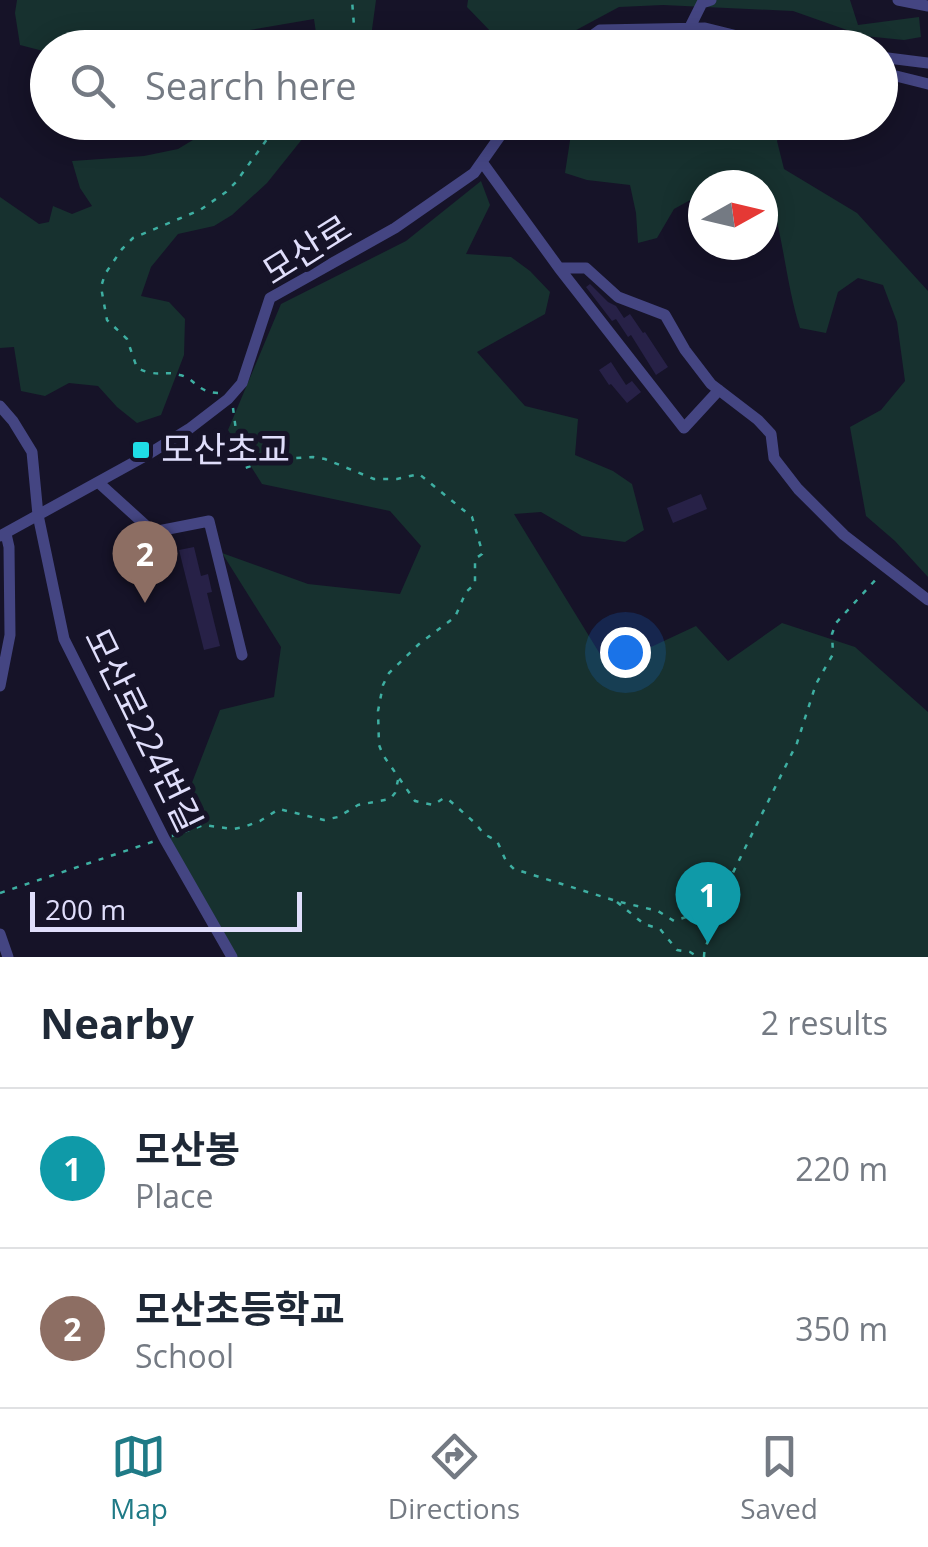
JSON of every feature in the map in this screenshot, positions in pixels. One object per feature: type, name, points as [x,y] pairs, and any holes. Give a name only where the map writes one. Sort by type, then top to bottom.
[{"type":"street","points":[[689,28],[702,3],[711,0]]},
{"type":"street","points":[[898,0],[928,6]]},
{"type":"street","points":[[600,30],[713,30]]},
{"type":"street","points":[[898,59],[928,63]]},
{"type":"street","points":[[898,76],[928,84]]},
{"type":"street","name":"모산로","points":[[3,535],[100,483],[189,429],[228,399],[242,383],[270,298],[396,228],[474,173],[497,140]]},
{"type":"street","points":[[482,162],[684,428],[719,390]]},
{"type":"street","points":[[559,268],[586,268],[618,297],[665,315],[711,384],[771,434],[774,458],[798,489],[844,535],[928,600]]},
{"type":"street","name":"모산로224번길","points":[[0,406],[32,452],[38,516],[64,639],[164,838],[232,957]]},
{"type":"street","points":[[100,483],[153,532],[209,522],[242,655]]},
{"type":"street","points":[[0,686],[10,635],[9,547],[3,535]]},
{"type":"street","points":[[0,934],[8,957]]},
{"type":"path","points":[[352,0],[353,30]]},
{"type":"path","points":[[266,140],[226,192],[200,210],[133,238],[122,250],[102,281],[106,320],[127,339],[137,368],[153,374],[184,376],[196,386],[220,393],[233,404],[243,469],[267,460],[313,457],[374,479],[419,474],[466,510],[475,522],[482,550],[475,559],[475,584],[466,592],[455,617],[419,644],[389,674],[383,686],[378,711],[379,744],[410,797],[418,803],[434,805],[444,798],[448,800],[496,841],[514,869],[658,911],[674,921],[713,913]]},
{"type":"path","points":[[704,957],[715,924],[713,913],[797,742],[816,684],[834,654],[832,634],[836,623],[886,568]]},
{"type":"path","points":[[0,892],[204,825],[244,827],[279,808],[318,820],[331,819],[358,805],[390,798],[399,778]]},
{"type":"path","points":[[616,901],[644,924],[660,930],[677,950],[698,957]]},
{"type":"green space","points":[[17,0],[376,0],[372,30],[316,30],[314,19],[250,30],[30,30],[30,48],[20,45]]},
{"type":"green space","points":[[468,0],[850,0],[858,25],[919,17],[921,37],[898,39],[898,30],[847,30],[793,11],[663,5],[619,7],[576,30],[489,30],[467,7]]},
{"type":"green space","points":[[193,140],[301,140],[267,183],[232,215],[214,226],[178,234],[151,267],[141,296],[169,302],[185,319],[184,355],[161,415],[137,423],[98,386],[69,383],[45,396],[21,391],[14,347],[0,348],[0,197],[39,224],[49,222],[53,206],[72,214],[92,206],[80,188],[72,161],[144,156],[178,149]]},
{"type":"green space","points":[[570,140],[777,140],[784,169],[857,213],[928,291],[928,577],[866,516],[850,427],[881,410],[905,381],[897,322],[883,285],[858,278],[838,292],[826,333],[800,328],[778,228],[778,170],[688,170],[688,201],[674,209],[657,238],[638,243],[630,185],[565,173]]},
{"type":"green space","points":[[481,181],[490,205],[466,254],[511,257],[550,292],[545,314],[477,352],[525,406],[578,419],[575,455],[632,484],[644,530],[625,542],[582,536],[541,512],[514,514],[608,667],[696,626],[728,661],[782,623],[855,647],[928,712],[928,957],[237,957],[168,845],[220,710],[274,697],[281,647],[222,553],[308,584],[400,594],[421,546],[390,511],[262,484],[228,430],[281,304],[406,241]]},
{"type":"building","points":[[590,284],[624,318],[630,314],[668,367],[656,375],[631,335],[628,337],[616,319],[612,321],[586,287]]},
{"type":"building","points":[[611,362],[626,385],[632,381],[641,392],[627,403],[599,370]]},
{"type":"building","points":[[701,494],[707,509],[673,523],[667,508]]},
{"type":"building","points":[[194,547],[201,576],[208,574],[212,592],[207,593],[220,646],[204,650],[179,550]]},
{"type":"place","name":"모산초교","points":[[141,450]]},
{"type":"place","name":"모산초등학교","points":[[145,603]]},
{"type":"place","name":"모산봉","points":[[708,944]]}]
